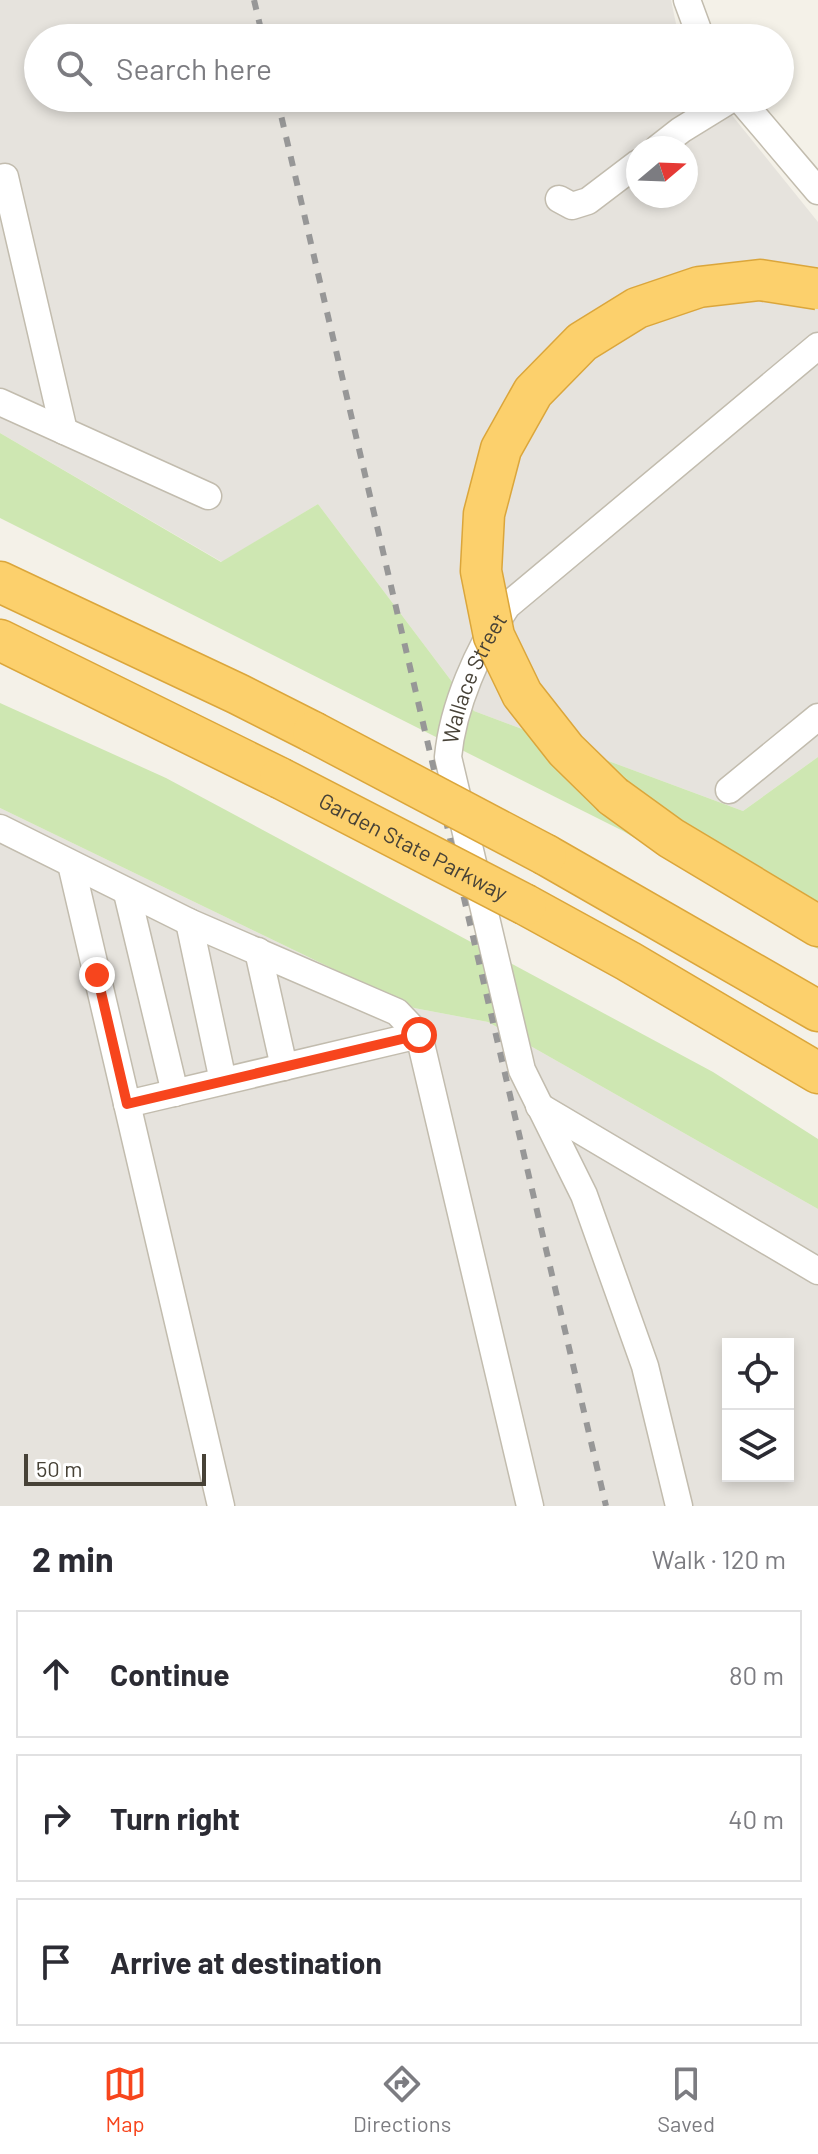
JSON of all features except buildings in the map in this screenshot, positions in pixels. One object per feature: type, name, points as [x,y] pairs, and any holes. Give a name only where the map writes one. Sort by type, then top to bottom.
[{"type":"highway","points":[[818,289],[760,280],[699,287],[637,308],[582,342],[533,392],[501,449],[484,514],[481,571],[494,636],[522,694],[566,750],[613,796],[671,838],[818,926]]},
{"type":"highway","points":[[0,582],[313,732],[546,855],[818,1011]]},
{"type":"highway","name":"Garden State Parkway","points":[[0,640],[280,778],[526,905],[818,1073]]},
{"type":"street","points":[[687,0],[696,24]]},
{"type":"street","points":[[676,136],[712,112]]},
{"type":"street","points":[[751,112],[818,191]]},
{"type":"street","points":[[559,199],[572,206],[588,201],[626,172]]},
{"type":"street","points":[[0,178],[5,177],[64,431]]},
{"type":"street","name":"Wallace Street","points":[[679,1506],[645,1366],[584,1195],[522,1070],[448,757],[450,734],[484,642],[507,606],[818,346]]},
{"type":"street","points":[[0,402],[208,496]]},
{"type":"street","points":[[729,790],[818,717]]},
{"type":"street","points":[[0,828],[189,922],[397,1012],[419,1035],[530,1506]]},
{"type":"street","points":[[79,868],[97,975],[221,1506]]},
{"type":"street","points":[[127,893],[175,1093]]},
{"type":"street","points":[[189,922],[223,1081]]},
{"type":"street","points":[[258,951],[284,1067]]},
{"type":"street","points":[[127,1104],[419,1035]]},
{"type":"street","points":[[539,1106],[818,1271]]},
{"type":"shaded area","points":[[0,0],[671,0],[676,24],[24,24],[24,112],[729,112],[818,222],[818,757],[743,811],[474,711],[318,504],[222,562],[0,433]]},
{"type":"shaded area","points":[[0,808],[414,1008],[488,1022],[818,1209],[818,1506],[0,1506]]},
{"type":"green space","points":[[0,433],[221,562],[318,504],[474,711],[743,811],[818,757],[818,949],[623,831],[0,518]]},
{"type":"green space","points":[[0,703],[166,778],[713,1072],[818,1139],[818,1209],[488,1022],[414,1008],[0,808]]},
{"type":"railway","points":[[254,0],[260,24]]},
{"type":"railway","points":[[280,112],[606,1506]]},
{"type":"route","points":[[97,975],[127,1104],[419,1035]]}]
